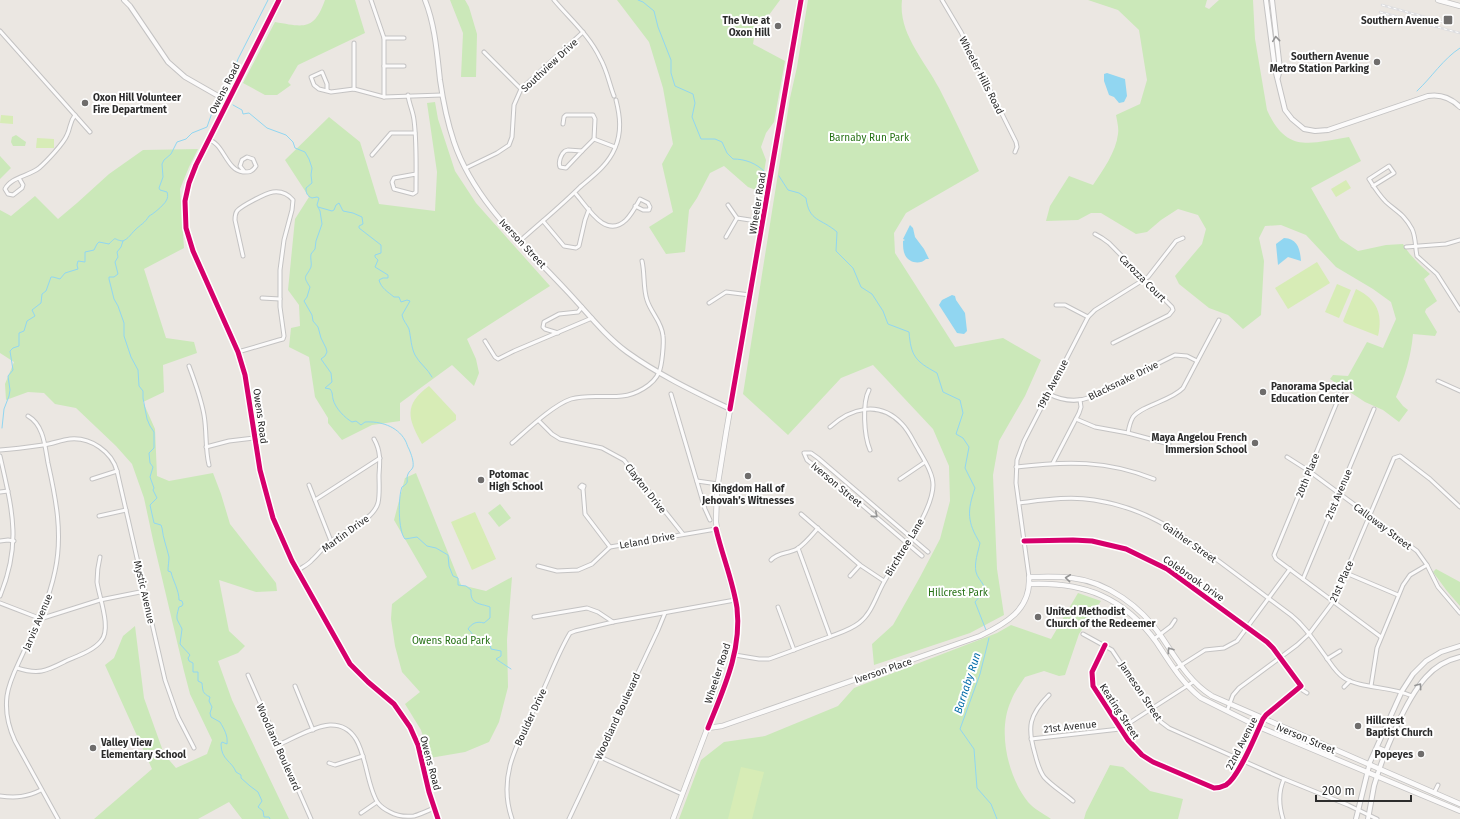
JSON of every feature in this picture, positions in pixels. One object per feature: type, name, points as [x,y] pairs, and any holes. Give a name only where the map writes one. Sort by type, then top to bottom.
[{"type":"main road","name":"Wheeler Road","points":[[673,819],[735,655],[738,628],[735,600],[716,529],[715,510],[730,410],[801,0]]},
{"type":"main road","points":[[1438,0],[1460,6]]},
{"type":"main road","name":"Iverson Place","points":[[708,728],[722,726],[980,636],[1003,625],[1014,616],[1026,599],[1030,584],[1029,578]]},
{"type":"main road","name":"Iverson Street","points":[[1029,578],[1073,578],[1102,587],[1132,605],[1145,616],[1160,634],[1193,682],[1207,693],[1230,705],[1460,804]]},
{"type":"main road","name":"Iverson Street","points":[[1030,584],[1051,583],[1071,586],[1082,588],[1102,596],[1131,614],[1143,626],[1188,686],[1201,698],[1259,727],[1460,811]]},
{"type":"street","points":[[124,0],[130,6],[168,62],[182,74],[227,101]]},
{"type":"street","name":"Owens Road","points":[[279,0],[196,165],[189,184],[184,209],[186,228],[193,251],[238,352],[249,392],[254,438],[266,494],[273,518],[286,550],[350,664],[368,682],[394,704],[410,727],[418,745],[438,819]]},
{"type":"street","points":[[371,0],[384,38],[384,97]]},
{"type":"street","name":"Iverson Street","points":[[425,0],[435,36],[442,95],[454,142],[466,168],[484,199],[520,241],[619,346],[659,372],[730,410]]},
{"type":"street","name":"Southview Drive","points":[[554,0],[583,32],[601,59],[614,96]]},
{"type":"street","name":"Wheeler Hills Road","points":[[942,0],[961,32],[1016,142],[1017,147],[1015,152]]},
{"type":"street","points":[[1266,0],[1273,54],[1282,100],[1285,110],[1289,116],[1304,128],[1316,131],[1328,130],[1428,96],[1446,98],[1460,107]]},
{"type":"street","points":[[1272,0],[1280,69],[1278,77]]},
{"type":"street","points":[[0,31],[90,132]]},
{"type":"street","name":"Southview Drive","points":[[466,168],[497,153],[509,144],[512,137],[514,105],[521,89],[583,32]]},
{"type":"street","points":[[384,38],[404,38]]},
{"type":"street","points":[[354,43],[354,89]]},
{"type":"street","points":[[484,52],[521,89]]},
{"type":"street","points":[[384,66],[404,66]]},
{"type":"street","points":[[326,91],[327,84],[322,72],[311,77],[314,85],[319,89],[326,91],[330,92],[354,89],[384,97],[442,95]]},
{"type":"street","points":[[408,96],[413,117],[416,174],[416,192],[413,194],[394,189],[392,182],[394,178],[416,174]]},
{"type":"street","points":[[520,241],[575,193],[612,155],[620,128],[620,118],[616,100]]},
{"type":"street","points":[[563,124],[564,117],[566,115],[593,114],[595,119],[594,138],[582,151],[566,168],[560,167],[559,163],[564,151],[582,151]]},
{"type":"street","points":[[19,178],[23,185],[22,188],[13,195],[8,194],[5,188],[6,186],[15,179],[37,169],[49,158],[66,138],[70,121],[75,115]]},
{"type":"street","points":[[372,155],[390,133],[414,133]]},
{"type":"street","points":[[594,138],[615,147]]},
{"type":"street","points":[[209,140],[217,145],[235,170],[248,173],[252,172],[256,166],[252,158],[246,158],[241,162],[241,168],[244,172]]},
{"type":"street","points":[[1373,186],[1394,174],[1389,166],[1369,179],[1373,186],[1387,203],[1404,216],[1415,237],[1417,256],[1437,274],[1460,310]]},
{"type":"street","points":[[238,352],[282,339],[284,336],[280,298],[281,255],[285,233],[293,206],[293,200],[286,194],[272,192],[239,210],[235,215],[243,256]]},
{"type":"street","points":[[575,193],[601,223],[614,226],[621,224],[626,219],[635,206],[641,199],[650,206],[649,210],[646,211],[635,206]]},
{"type":"street","points":[[728,205],[737,218],[763,222]]},
{"type":"street","points":[[543,221],[564,246],[576,248],[579,246],[589,209]]},
{"type":"street","points":[[726,237],[737,218]]},
{"type":"street","name":"Carozza Court","points":[[1095,234],[1109,243],[1172,308],[1172,313],[1113,343]]},
{"type":"street","name":"19th Avenue","points":[[1029,578],[1016,483],[1016,467],[1024,441],[1047,393],[1088,317],[1095,310],[1144,279],[1152,272],[1176,241],[1183,238]]},
{"type":"street","points":[[1406,247],[1446,244],[1460,240]]},
{"type":"street","points":[[512,443],[558,405],[572,399],[584,397],[623,396],[633,394],[646,387],[659,372],[663,348],[663,334],[659,323],[647,302],[642,261]]},
{"type":"street","points":[[709,302],[726,292],[750,295]]},
{"type":"street","points":[[262,298],[280,298]]},
{"type":"street","points":[[1056,305],[1065,305],[1088,317]]},
{"type":"street","points":[[558,333],[545,330],[543,327],[544,322],[559,314],[578,312],[582,307]]},
{"type":"street","points":[[485,341],[498,359],[592,318]]},
{"type":"street","points":[[1128,432],[1135,415],[1175,395],[1181,390],[1219,320]]},
{"type":"street","name":"Blacksnake Drive","points":[[1047,393],[1061,399],[1080,400],[1175,355],[1187,356],[1197,361]]},
{"type":"street","points":[[189,366],[204,416],[209,465]]},
{"type":"street","points":[[1438,382],[1460,391]]},
{"type":"street","points":[[869,390],[866,397],[865,409],[866,435],[870,450]]},
{"type":"street","name":"20th Place","points":[[1290,569],[1276,559],[1275,552],[1342,390]]},
{"type":"street","points":[[671,394],[706,512],[710,520]]},
{"type":"street","points":[[1053,463],[1076,419],[1080,409],[1080,400]]},
{"type":"street","name":"Birchtree Lane","points":[[735,655],[764,660],[848,630],[862,620],[868,614],[884,581],[911,538],[932,496],[932,479],[910,434],[902,424],[883,411],[865,409],[846,414],[830,427]]},
{"type":"street","name":"21st Avenue","points":[[1303,579],[1374,409]]},
{"type":"street","name":"Jarvis Avenue","points":[[28,416],[35,421],[39,428],[44,445],[57,507],[59,544],[57,562],[50,593],[12,679],[7,694],[8,724],[15,741],[58,819]]},
{"type":"street","points":[[1076,419],[1095,428],[1128,432],[1169,444]]},
{"type":"street","name":"Clayton Drive","points":[[539,421],[552,434],[560,439],[602,448],[624,460],[683,534]]},
{"type":"street","points":[[206,447],[229,441],[254,438]]},
{"type":"street","name":"Mystic Avenue","points":[[44,445],[71,439],[80,439],[100,447],[112,459],[117,472],[126,510],[161,666],[172,703],[194,748]]},
{"type":"street","name":"Martin Drive","points":[[297,570],[312,561],[320,550],[331,541],[368,517],[377,505],[379,496],[380,458],[379,448],[374,440]]},
{"type":"street","points":[[0,450],[44,445]]},
{"type":"street","name":"Iverson Street","points":[[922,556],[807,460],[804,453],[811,453],[818,458],[928,552]]},
{"type":"street","points":[[0,456],[12,512],[14,541],[6,582],[0,596]]},
{"type":"street","name":"21st Place","points":[[1227,711],[1236,691],[1309,634],[1333,602],[1393,459],[1399,456],[1404,459],[1430,479],[1460,507]]},
{"type":"street","name":"Calloway Street","points":[[1287,457],[1339,492],[1417,551],[1427,565],[1438,587],[1460,613]]},
{"type":"street","points":[[315,500],[380,458]]},
{"type":"street","points":[[900,479],[925,462]]},
{"type":"street","points":[[1016,467],[1078,462],[1114,467],[1154,479]]},
{"type":"street","points":[[92,479],[117,472]]},
{"type":"street","points":[[697,481],[718,484]]},
{"type":"street","points":[[309,485],[331,541]]},
{"type":"street","points":[[583,489],[585,514],[610,547]]},
{"type":"street","points":[[0,492],[8,491]]},
{"type":"street","name":"Gaither Street","points":[[1019,503],[1060,499],[1093,500],[1135,510],[1154,518],[1179,533],[1269,598],[1296,620],[1309,634],[1338,673],[1350,681],[1402,691],[1412,696]]},
{"type":"street","points":[[99,516],[126,510]]},
{"type":"street","points":[[801,514],[860,565],[884,581]]},
{"type":"street","points":[[770,560],[778,554],[786,553],[798,548],[818,528]]},
{"type":"street","name":"Leland Drive","points":[[538,566],[556,571],[584,568],[596,561],[610,547],[716,529]]},
{"type":"street","points":[[0,541],[14,541]]},
{"type":"street","name":"Colebrook Drive","points":[[1024,541],[1092,541],[1126,549],[1167,569],[1267,642],[1281,657],[1300,687]]},
{"type":"street","points":[[798,548],[830,636]]},
{"type":"street","points":[[17,668],[30,672],[43,671],[64,662],[99,643],[104,638],[106,630],[97,575],[100,557]]},
{"type":"street","points":[[850,576],[860,565]]},
{"type":"street","points":[[1371,686],[1376,654],[1381,637],[1403,585],[1410,575],[1427,565]]},
{"type":"street","points":[[1175,669],[1205,650],[1221,649],[1230,646],[1238,640],[1290,569],[1381,637]]},
{"type":"street","points":[[1346,573],[1398,596]]},
{"type":"street","points":[[0,603],[39,618],[100,600],[145,591]]},
{"type":"street","name":"Boulder Drive","points":[[512,819],[509,811],[506,786],[510,762],[520,737],[569,635],[583,629],[613,622],[735,600]]},
{"type":"street","points":[[778,606],[794,650]]},
{"type":"street","points":[[534,617],[587,608],[598,612],[613,622]]},
{"type":"street","name":"Woodland Boulevard","points":[[569,819],[665,613]]},
{"type":"street","points":[[1154,639],[1171,626],[1175,620]]},
{"type":"street","name":"Jameson Street","points":[[1084,634],[1105,645],[1117,655],[1158,719],[1169,728],[1358,810],[1368,817],[1377,819]]},
{"type":"street","name":"Keating Street","points":[[1105,645],[1093,670],[1093,686],[1120,729],[1142,755],[1153,762],[1206,786],[1218,788],[1227,785],[1233,778]]},
{"type":"street","points":[[1356,819],[1369,765],[1402,691],[1413,674],[1426,661],[1441,652],[1460,646]]},
{"type":"street","points":[[1327,659],[1340,651]]},
{"type":"street","points":[[1368,817],[1386,751],[1412,696],[1421,682],[1432,671],[1445,663],[1460,657]]},
{"type":"street","name":"Woodland Boulevard","points":[[248,675],[311,819]]},
{"type":"street","points":[[1344,687],[1350,681]]},
{"type":"street","name":"21st Avenue","points":[[1031,739],[1120,729],[1193,682]]},
{"type":"street","points":[[295,686],[312,730]]},
{"type":"street","points":[[1300,687],[1307,693]]},
{"type":"street","name":"22nd Avenue","points":[[1233,778],[1243,761],[1263,719],[1300,687]]},
{"type":"street","points":[[1048,695],[1042,701],[1033,716],[1029,729],[1031,739],[1042,775],[1073,801]]},
{"type":"street","points":[[1388,722],[1398,726]]},
{"type":"street","points":[[278,745],[312,730],[329,725],[348,731],[356,739],[363,756],[377,802],[387,810],[400,816],[416,815],[434,808]]},
{"type":"street","points":[[1384,732],[1394,735]]},
{"type":"street","points":[[1377,747],[1394,754]]},
{"type":"street","points":[[328,763],[335,765],[363,756]]},
{"type":"street","points":[[598,756],[682,794]]},
{"type":"street","points":[[1283,819],[1280,804],[1281,785],[1284,779]]},
{"type":"street","points":[[1434,793],[1438,785]]},
{"type":"street","points":[[0,796],[22,797],[41,790]]},
{"type":"street","points":[[361,813],[377,802]]},
{"type":"green space","points":[[325,0],[355,0],[365,33],[298,65],[288,82],[291,85],[277,95],[265,95],[243,83],[275,22],[301,25],[312,22],[317,17]]},
{"type":"green space","points":[[450,0],[465,0],[469,7],[477,34],[476,77],[461,77],[463,33]]},
{"type":"green space","points":[[617,0],[780,0],[769,15],[756,26],[753,44],[785,61],[774,122],[766,133],[761,147],[766,160],[761,192],[748,187],[724,166],[710,173],[689,210],[685,252],[666,254],[649,227],[673,212],[662,164],[673,144],[663,88],[649,42]]},
{"type":"green space","name":"Barnaby Run Park","points":[[808,0],[902,0],[904,24],[908,35],[939,88],[979,171],[906,213],[894,233],[895,253],[955,347],[1003,338],[1041,360],[1025,396],[999,441],[993,475],[997,569],[1004,615],[970,633],[874,665],[872,644],[893,625],[920,577],[940,539],[950,501],[949,466],[933,429],[873,365],[841,378],[788,435],[743,394],[790,98],[797,67]]},
{"type":"green space","points":[[1088,0],[1207,0],[1205,7],[1209,9],[1219,0],[1253,0],[1255,39],[1267,110],[1275,124],[1283,134],[1291,139],[1301,142],[1323,142],[1349,137],[1361,161],[1311,188],[1340,239],[1358,251],[1386,245],[1403,244],[1419,264],[1430,274],[1424,279],[1437,301],[1426,309],[1425,312],[1437,332],[1435,336],[1413,334],[1407,366],[1396,397],[1408,410],[1399,422],[1383,410],[1365,402],[1330,379],[1333,375],[1348,376],[1367,342],[1383,348],[1396,319],[1391,302],[1373,289],[1336,267],[1306,235],[1281,225],[1265,226],[1259,238],[1264,261],[1261,315],[1243,329],[1228,315],[1209,308],[1179,284],[1175,276],[1202,244],[1206,229],[1198,215],[1178,209],[1161,220],[1147,232],[1136,234],[1101,213],[1091,213],[1078,220],[1046,221],[1050,206],[1069,176],[1093,185],[1108,161],[1117,141],[1118,124],[1116,115],[1140,104],[1147,80],[1139,30],[1118,10]]},
{"type":"green space","points":[[435,102],[438,119],[455,171],[476,203],[550,286],[467,339],[476,359],[479,373],[474,386],[452,365],[400,403],[400,421],[372,425],[342,440],[328,423],[328,418],[315,397],[309,357],[289,347],[291,328],[300,326],[299,305],[288,290],[295,219],[309,197],[285,160],[329,117],[360,142],[379,204],[435,211],[437,172],[427,103]]},
{"type":"green space","points":[[1,115],[13,116],[13,124],[0,123]]},
{"type":"green space","points":[[16,135],[26,142],[25,146],[13,146],[11,142],[12,137]]},
{"type":"green space","points":[[37,138],[54,139],[54,148],[36,148]]},
{"type":"green space","points":[[198,149],[180,189],[184,248],[144,269],[166,338],[194,342],[197,353],[163,365],[164,392],[143,402],[155,429],[157,476],[169,481],[213,473],[230,524],[276,583],[277,591],[256,592],[219,580],[229,631],[245,646],[238,653],[218,661],[232,700],[289,819],[242,819],[229,802],[198,819],[94,819],[152,769],[105,665],[114,658],[123,636],[135,626],[144,698],[164,754],[176,768],[207,754],[212,740],[190,694],[144,498],[132,464],[116,446],[76,408],[55,404],[44,393],[28,392],[6,400],[5,384],[14,362],[0,353],[0,210],[11,216],[35,196],[58,219],[109,174],[143,150]]},
{"type":"green space","points":[[0,156],[11,168],[0,179]]},
{"type":"green space","points":[[1346,180],[1351,188],[1336,197],[1331,189]]},
{"type":"green space","points":[[1317,262],[1330,283],[1288,309],[1275,288]]},
{"type":"green space","points":[[1337,284],[1351,290],[1339,318],[1325,312]]},
{"type":"green space","points":[[1356,289],[1369,297],[1377,308],[1380,321],[1378,336],[1343,321]]},
{"type":"green space","points":[[429,386],[456,415],[456,420],[422,444],[411,420],[410,413],[415,400]]},
{"type":"green space","name":"Owens Road Park","points":[[416,473],[461,585],[486,591],[512,577],[507,640],[508,687],[499,722],[489,742],[465,752],[430,758],[421,730],[405,704],[420,692],[402,672],[395,646],[391,619],[392,604],[427,577],[394,520],[405,478]]},
{"type":"green space","points":[[500,504],[511,518],[499,527],[488,513]]},
{"type":"green space","points":[[475,512],[496,559],[472,570],[451,522]]},
{"type":"green space","points":[[1436,569],[1460,582],[1460,606],[1433,572]]},
{"type":"green space","points":[[1078,593],[1101,601],[1079,634],[1065,675],[1059,676],[1044,671],[1025,677],[1012,698],[1007,713],[1005,726],[1007,753],[1015,780],[1028,802],[1051,819],[679,819],[701,760],[724,742],[765,736],[838,706],[854,688],[997,633],[1011,625],[1051,639]]},
{"type":"green space","points":[[1110,765],[1123,767],[1150,791],[1183,799],[1178,819],[1084,819],[1086,812]]},
{"type":"green space","points":[[741,767],[764,772],[752,819],[728,819]]},
{"type":"water","points":[[1107,73],[1125,79],[1127,96],[1124,102],[1119,103],[1114,97],[1109,95],[1104,81],[1104,74]]},
{"type":"water","points":[[910,225],[913,228],[915,237],[929,259],[921,262],[915,262],[909,260],[905,255],[903,250],[903,241],[905,240],[903,239]]},
{"type":"water","points":[[1284,238],[1292,240],[1297,245],[1300,252],[1301,261],[1288,257],[1278,265],[1276,244]]},
{"type":"water","points":[[952,295],[955,296],[965,313],[967,331],[964,334],[957,333],[939,305],[942,300]]},
{"type":"waterway","points":[[227,92],[238,59],[268,0]]},
{"type":"waterway","name":"Barnaby Run","points":[[638,0],[654,11],[658,27],[671,60],[671,73],[675,86],[693,94],[695,103],[692,117],[701,139],[715,139],[722,142],[727,153],[733,159],[750,162],[765,172]]},
{"type":"waterway","points":[[1417,91],[1448,57],[1460,48]]},
{"type":"waterway","points":[[223,92],[229,85]]},
{"type":"waterway","points":[[2,428],[4,409],[10,390],[8,376],[13,370],[10,351],[19,346],[19,333],[24,331],[27,321],[35,316],[32,310],[41,303],[42,294],[46,291],[51,277],[60,279],[65,273],[78,269],[78,261],[85,262],[85,252],[94,250],[99,242],[109,244],[114,239],[125,240],[149,216],[163,205],[168,196],[167,192],[160,190],[159,188],[163,177],[162,164],[164,160],[171,154],[177,142],[186,139],[192,133],[207,127],[214,107],[217,104]]},
{"type":"waterway","points":[[233,105],[242,110],[243,114],[249,113],[267,128],[286,135],[293,142],[295,148],[305,152],[309,159],[312,168],[312,183],[306,188],[306,191],[310,197],[319,198],[317,205],[320,211],[322,224],[315,249],[311,254],[311,267],[305,278],[310,287],[304,301],[312,315],[313,321],[318,327],[327,352],[321,359],[331,373],[332,382],[325,388],[330,389],[336,406],[352,422],[356,421],[361,425],[365,422],[376,422],[388,425],[402,435],[413,460],[413,468],[408,473],[407,482],[402,487],[400,498],[399,514],[403,535],[405,539],[417,537],[427,546],[436,548],[448,555],[449,566],[453,576],[458,578],[458,585],[466,586],[471,590],[472,598],[476,603],[490,607],[490,618],[484,623],[477,622],[471,625],[468,629],[478,644],[485,641],[490,644],[491,649],[501,651],[501,656],[496,659],[511,669]]},
{"type":"waterway","name":"Barnaby Run","points":[[779,176],[788,190],[799,193],[806,198],[813,216],[837,232],[836,251],[853,268],[861,287],[872,294],[883,311],[888,324],[909,332],[911,347],[916,357],[924,365],[937,373],[943,392],[960,400],[963,413],[956,434],[963,438],[969,447],[965,468],[975,488],[971,503],[970,516],[973,529],[980,543],[976,561],[976,572],[984,586],[980,596],[975,602],[986,630]]},
{"type":"waterway","points":[[318,207],[332,211],[339,203],[343,211],[362,217],[363,224],[359,226],[359,228],[381,245],[381,253],[375,255],[378,260],[375,267],[388,275],[388,278],[379,280],[380,283],[385,290],[394,297],[399,297],[401,302],[407,300],[410,301],[402,315],[409,329],[415,355],[432,377]]},
{"type":"waterway","points":[[123,241],[117,252],[118,257],[115,262],[118,274],[114,277],[109,277],[109,279],[114,299],[124,323],[124,336],[131,357],[138,370],[139,386],[143,391],[147,419],[154,432],[154,448],[149,453],[150,463],[153,467],[150,477],[154,488],[153,490],[157,498],[150,505],[154,523],[161,525],[169,557],[168,571],[171,572],[179,600],[182,601],[183,604],[179,607],[177,617],[182,629],[180,644],[190,655],[188,658],[189,661],[193,663],[193,672],[198,672],[198,681],[202,683],[204,693],[210,697],[209,701],[212,707],[210,713],[211,717],[220,722],[225,732],[227,744],[222,742],[221,744],[223,754],[236,772],[241,775],[241,778],[258,792],[262,801],[258,807],[263,811],[264,817],[269,817],[270,819]]},
{"type":"waterway","name":"Barnaby Run","points":[[989,638],[980,674],[960,729],[974,749],[977,788],[991,804],[997,819]]},
{"type":"railway","points":[[1382,5],[1450,24]]},
{"type":"railway","points":[[1380,12],[1460,33]]},
{"type":"cycle path","points":[[279,0],[196,165],[189,183],[185,201],[186,228],[193,251],[238,352],[245,375],[260,470],[273,518],[292,561],[350,664],[368,682],[394,704],[410,727],[418,745],[429,792],[438,819]]},
{"type":"cycle path","points":[[730,409],[801,0]]},
{"type":"cycle path","points":[[708,728],[730,670],[737,640],[738,624],[735,598],[716,529]]},
{"type":"cycle path","points":[[1024,541],[1092,541],[1126,549],[1167,569],[1267,642],[1301,686],[1266,715],[1242,765],[1226,785],[1214,788],[1153,762],[1142,755],[1128,740],[1093,686],[1092,672],[1105,645]]},
{"type":"place","name":"Southern Avenue","points":[[1448,20]]},
{"type":"place","name":"The Vue at Oxon Hill","points":[[778,26]]},
{"type":"place","name":"Southern Avenue Metro Station Parking","points":[[1377,62]]},
{"type":"place","name":"Oxon Hill Volunteer Fire Department","points":[[85,103]]},
{"type":"place","name":"Panorama Special Education Center","points":[[1263,392]]},
{"type":"place","name":"Maya Angelou French Immersion School","points":[[1255,443]]},
{"type":"place","name":"Kingdom Hall of Jehovah’s Witnesses","points":[[748,476]]},
{"type":"place","name":"Potomac High School","points":[[481,480]]},
{"type":"place","name":"United Methodist Church of the Redeemer","points":[[1038,617]]},
{"type":"place","name":"Hillcrest Baptist Church","points":[[1358,726]]},
{"type":"place","name":"Valley View Elementary School","points":[[93,748]]},
{"type":"place","name":"Popeyes","points":[[1421,754]]},
{"type":"park label","name":"Hillcrest Park","points":[[958,592]]}]
